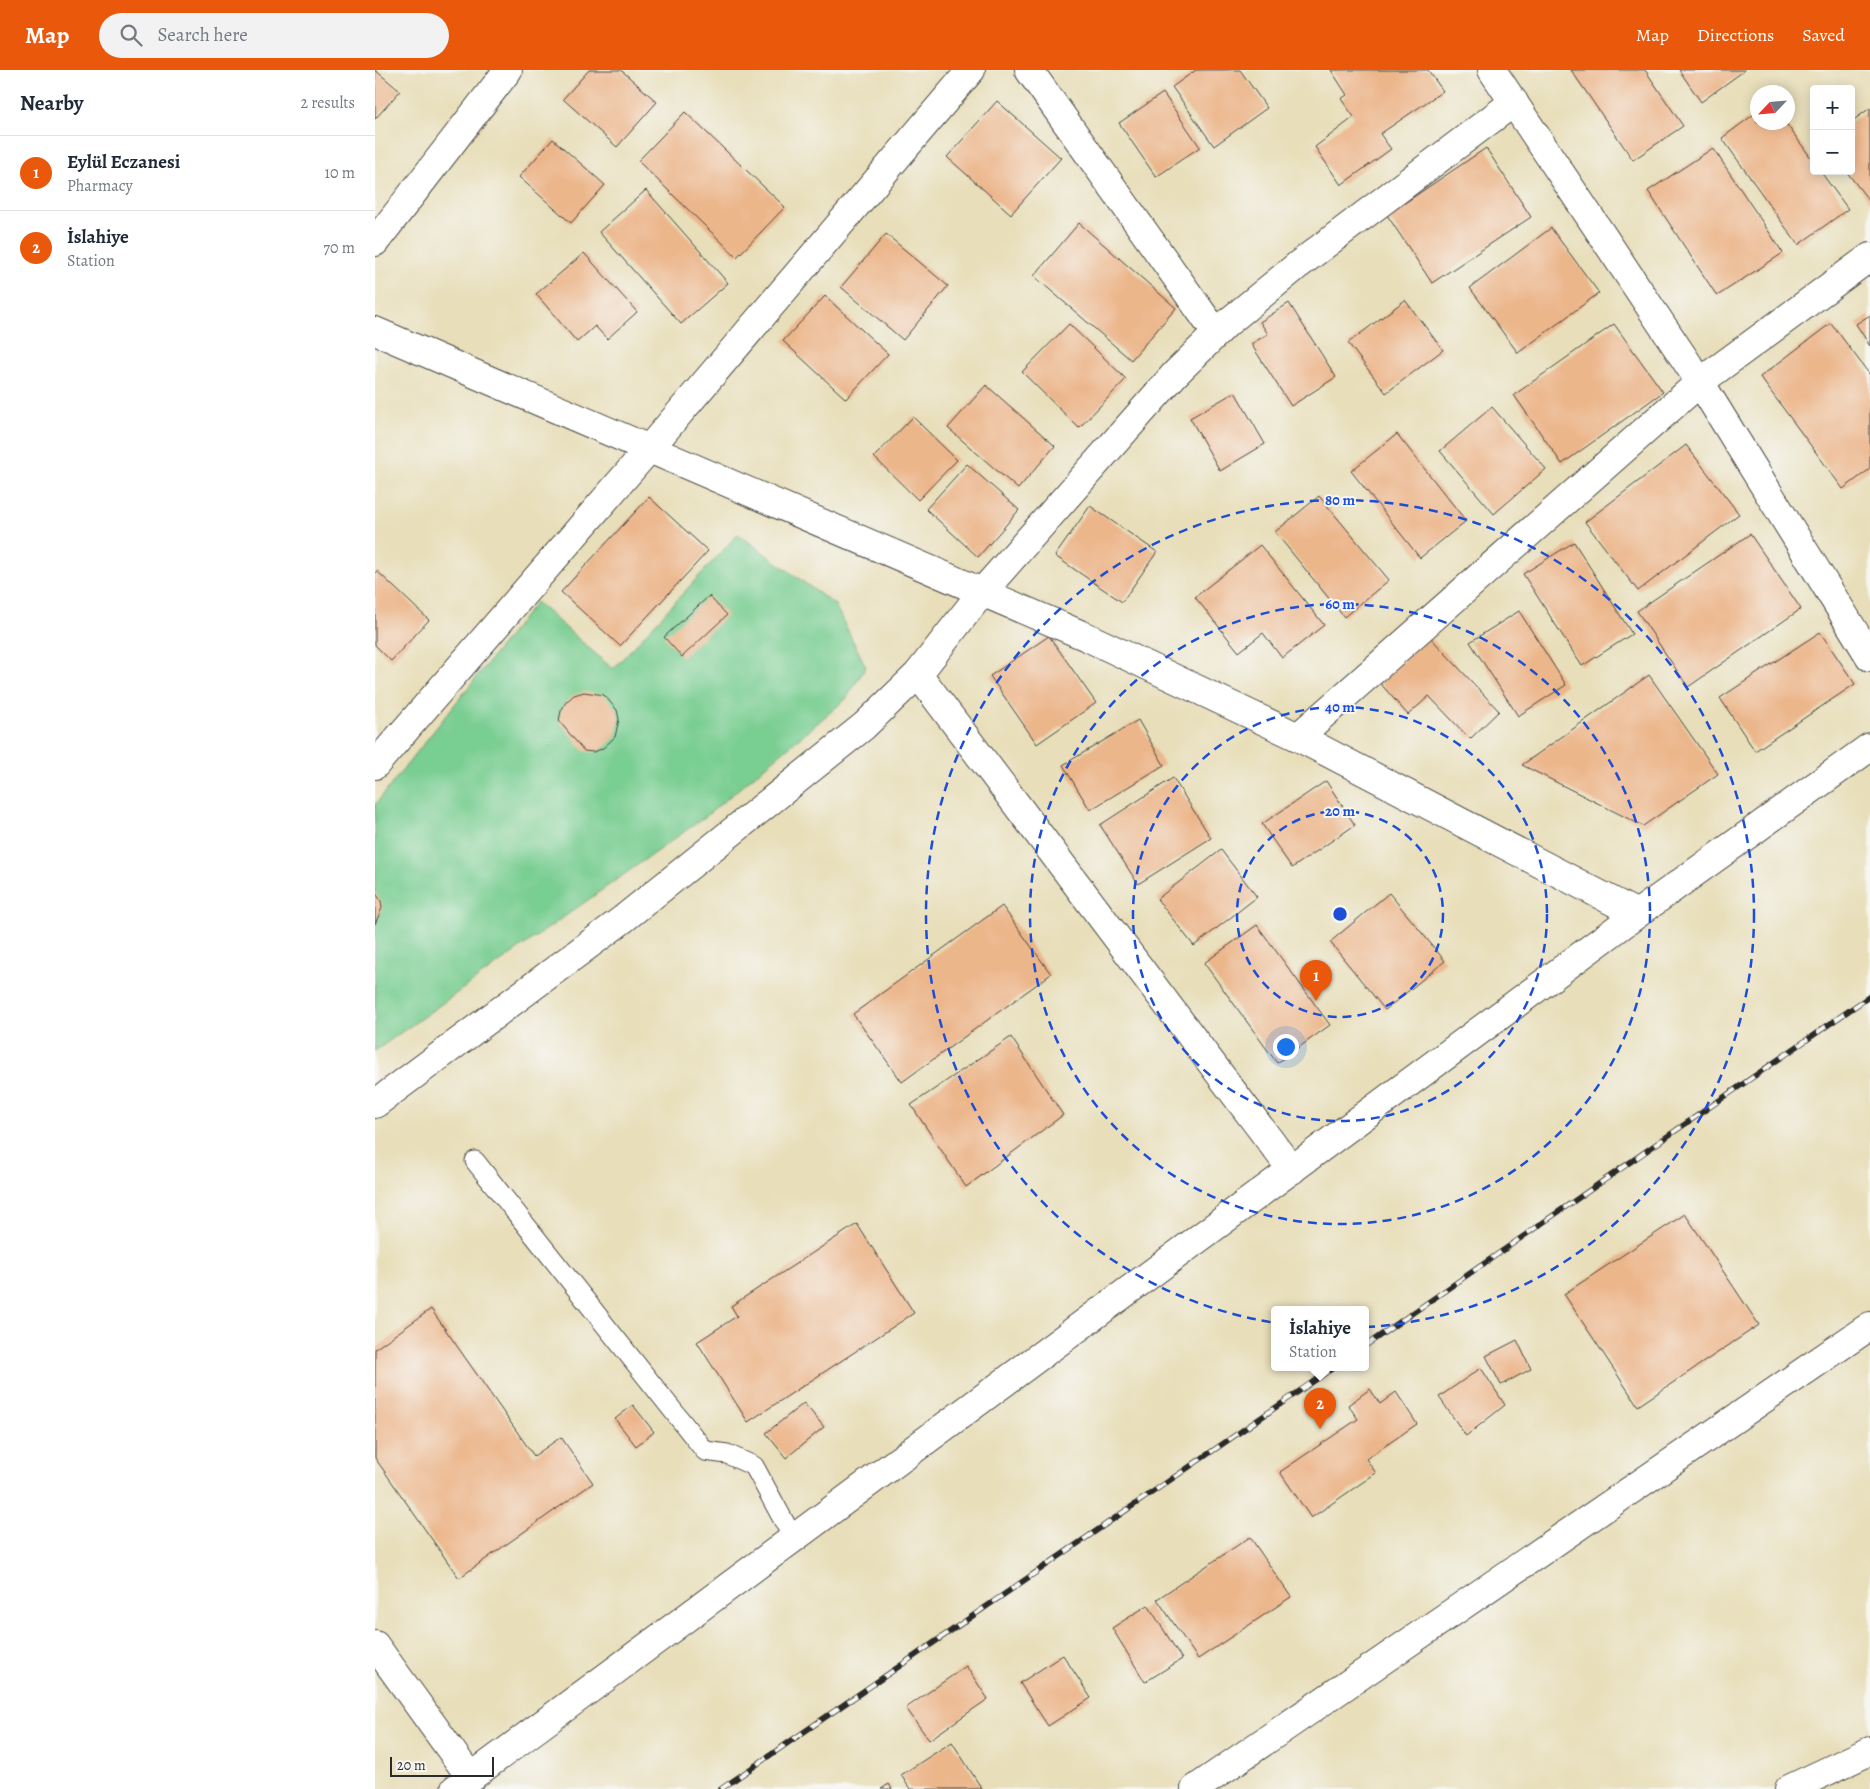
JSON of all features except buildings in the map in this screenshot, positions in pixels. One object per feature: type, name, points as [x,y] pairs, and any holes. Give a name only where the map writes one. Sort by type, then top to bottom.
[{"type":"street","points":[[375,242],[508,70]]},
{"type":"street","points":[[375,765],[648,450],[971,70]]},
{"type":"street","points":[[1029,70],[1216,333]]},
{"type":"street","points":[[1501,73],[1514,102],[1700,382],[1870,657]]},
{"type":"street","points":[[375,1104],[637,907],[864,726],[917,674],[983,591],[1175,374],[1216,333],[1298,265],[1514,102]]},
{"type":"street","points":[[1298,737],[1700,382],[1870,257]]},
{"type":"street","points":[[375,331],[1089,638],[1298,737],[1637,914]]},
{"type":"street","points":[[917,674],[1292,1170]]},
{"type":"street","points":[[375,1645],[463,1783],[1637,914],[1870,747]]},
{"type":"street","points":[[1195,1789],[1870,1326]]},
{"type":"street","points":[[1789,1789],[1825,1782],[1870,1751]]},
{"type":"lane","points":[[475,1161],[705,1451],[727,1454],[754,1466],[793,1538]]},
{"type":"green space","points":[[738,534],[835,605],[866,667],[846,699],[705,817],[375,1051],[375,805],[536,602],[613,669]]},
{"type":"railway","points":[[1369,1343],[1870,996]]},
{"type":"railway","points":[[721,1789],[1329,1371]]},
{"type":"place","name":"Eylül Eczanesi","points":[[1316,1001]]},
{"type":"place","name":"İslahiye","points":[[1320,1429]]}]
